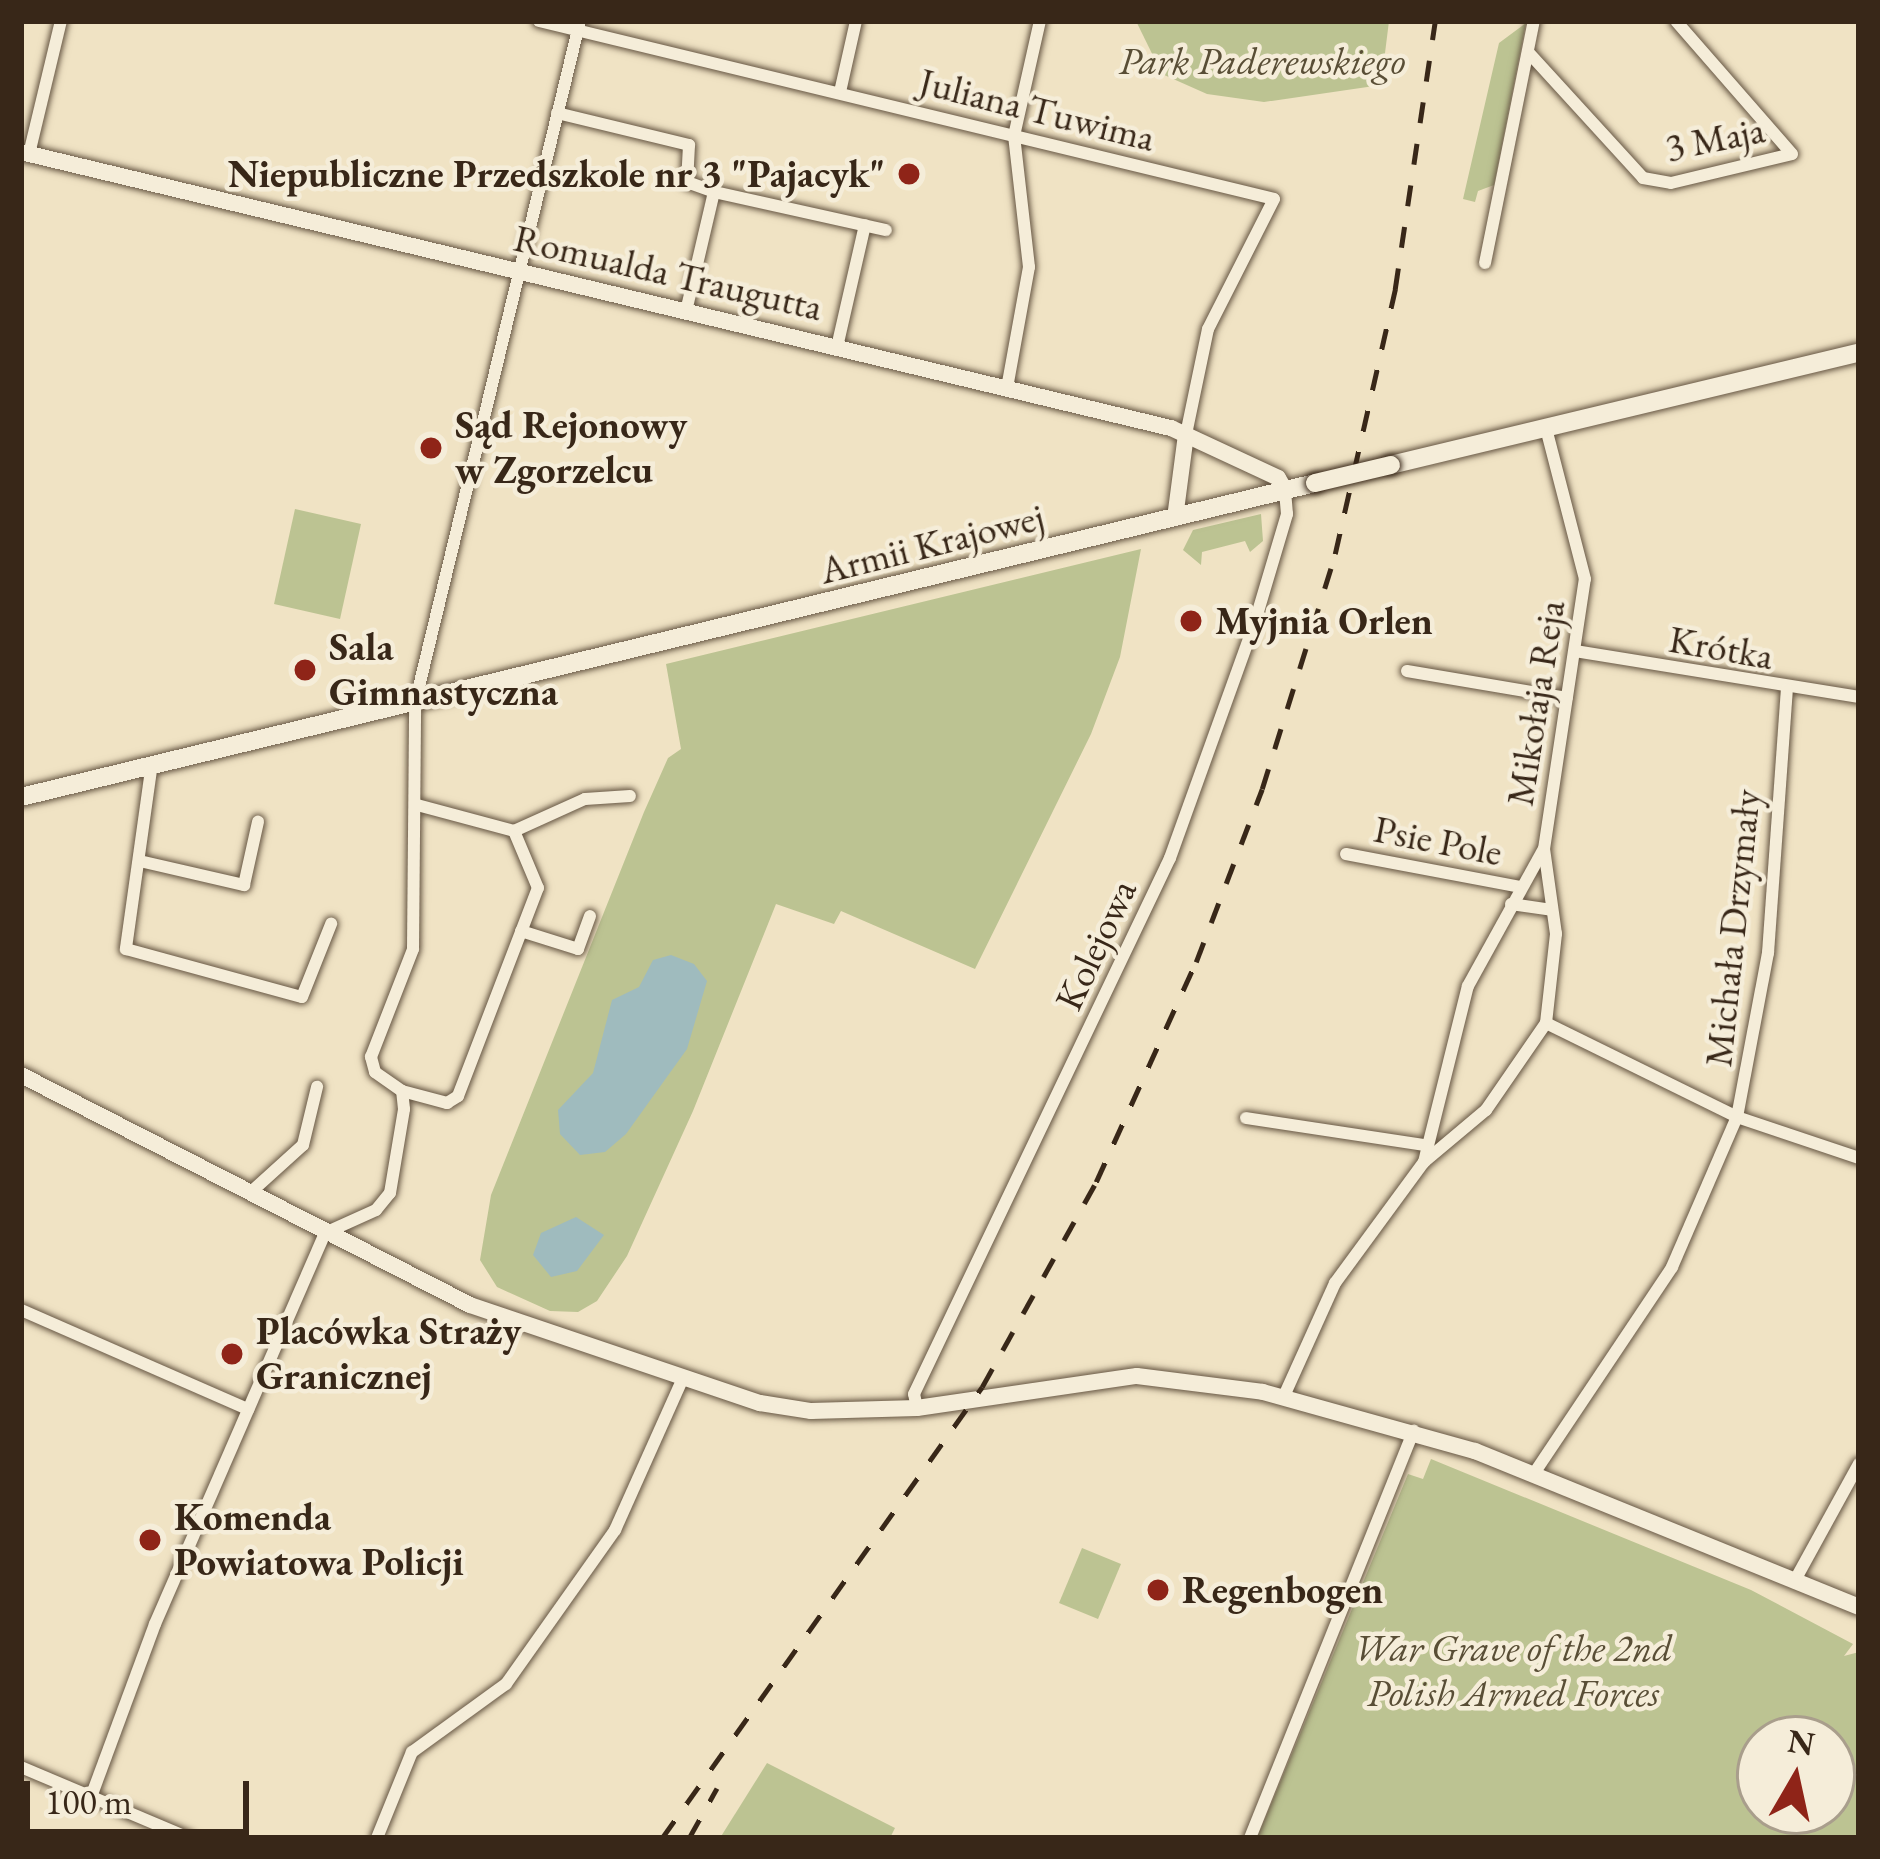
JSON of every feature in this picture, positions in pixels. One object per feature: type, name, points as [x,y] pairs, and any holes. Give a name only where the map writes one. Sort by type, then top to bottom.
[{"type":"main road","name":"Armii Krajowej","points":[[21,797],[151,770],[1859,352]]},
{"type":"street","points":[[25,153],[62,21]]},
{"type":"street","name":"Juliana Tuwima","points":[[539,21],[579,26],[1274,199],[1208,329],[1186,434]]},
{"type":"street","points":[[840,92],[856,21]]},
{"type":"street","points":[[1007,388],[1029,267],[1014,136],[1040,21]]},
{"type":"street","points":[[1485,262],[1534,21]]},
{"type":"street","name":"3 Maja","points":[[1528,53],[1643,178],[1671,183],[1792,154],[1676,21]]},
{"type":"street","points":[[514,831],[538,888],[458,1096],[447,1103],[402,1091],[375,1072],[371,1057],[413,949],[415,703],[579,26]]},
{"type":"street","points":[[557,113],[688,145],[687,182],[714,192],[886,230]]},
{"type":"street","name":"Romualda Traugutta","points":[[25,153],[1186,434],[1278,478],[1285,490]]},
{"type":"street","points":[[686,311],[714,192]]},
{"type":"street","points":[[837,347],[865,225]]},
{"type":"street","name":"Mikołaja Reja","points":[[1284,1396],[1335,1283],[1424,1162],[1486,1111],[1546,1023],[1555,981],[1544,849],[1585,579],[1546,428]]},
{"type":"street","points":[[1175,518],[1186,434]]},
{"type":"street","name":"Kolejowa","points":[[917,1408],[914,1394],[1170,858],[1279,541],[1285,490]]},
{"type":"street","name":"Krótka","points":[[1575,651],[1787,690],[1859,697]]},
{"type":"street","points":[[1407,671],[1567,698]]},
{"type":"street","name":"Michała Drzymały","points":[[1533,1475],[1672,1267],[1737,1117],[1768,953],[1787,690]]},
{"type":"street","points":[[151,770],[144,862],[126,950],[302,997],[332,924]]},
{"type":"street","points":[[417,806],[514,831],[585,799],[630,796]]},
{"type":"street","points":[[144,862],[244,885],[258,822]]},
{"type":"street","name":"Mikołaja Reja","points":[[1424,1162],[1424,1145],[1468,986],[1544,849]]},
{"type":"street","name":"Psie Pole","points":[[1346,854],[1520,887]]},
{"type":"street","points":[[1511,904],[1552,910]]},
{"type":"street","points":[[521,931],[578,949],[590,916]]},
{"type":"street","points":[[1546,1023],[1737,1117],[1859,1158]]},
{"type":"street","points":[[21,1075],[470,1305],[682,1378],[811,1411],[917,1408],[1074,1379],[1137,1376],[1284,1396],[1414,1430],[1859,1607]]},
{"type":"street","points":[[251,1192],[303,1144],[317,1088]]},
{"type":"street","points":[[91,1797],[248,1409],[325,1233],[376,1210],[390,1193],[402,1091]]},
{"type":"street","points":[[1246,1118],[1424,1145]]},
{"type":"street","points":[[21,1310],[248,1409]]},
{"type":"street","points":[[376,1838],[412,1752],[506,1684],[615,1530],[682,1378]]},
{"type":"street","points":[[1250,1838],[1414,1430]]},
{"type":"street","points":[[1794,1582],[1859,1464]]},
{"type":"street","points":[[21,1766],[189,1838]]},
{"type":"green space","name":"Park Paderewskiego","points":[[1136,21],[1389,21],[1381,85],[1264,102],[1207,94],[1162,74]]},
{"type":"green space","points":[[1526,23],[1494,185],[1478,191],[1475,202],[1463,199],[1499,43]]},
{"type":"green space","points":[[295,509],[361,524],[340,619],[274,604]]},
{"type":"green space","points":[[1261,514],[1263,541],[1250,552],[1245,541],[1202,552],[1201,565],[1183,550],[1193,530]]},
{"type":"green space","points":[[1141,549],[1120,657],[1091,734],[975,969],[841,911],[834,924],[776,904],[693,1111],[627,1256],[597,1301],[578,1312],[550,1311],[497,1287],[480,1260],[491,1195],[644,812],[668,758],[681,749],[666,664]]},
{"type":"green space","name":"War Grave of the 2nd Polish Armed Forces","points":[[1431,1459],[1751,1590],[1853,1644],[1844,1656],[1859,1652],[1859,1838],[1257,1838],[1408,1474],[1423,1479]]},
{"type":"green space","points":[[1082,1548],[1121,1564],[1098,1619],[1059,1603]]},
{"type":"green space","points":[[767,1763],[895,1828],[890,1838],[720,1838]]},
{"type":"water","points":[[671,955],[694,964],[707,981],[687,1049],[626,1134],[605,1152],[580,1155],[560,1134],[558,1110],[593,1073],[612,1000],[639,987],[653,960]]},
{"type":"water","points":[[576,1217],[604,1235],[577,1271],[551,1277],[533,1255],[541,1233]]},
{"type":"railway","points":[[662,1838],[982,1387],[1096,1182],[1196,962],[1262,789],[1335,554],[1395,289],[1435,21]]},
{"type":"railway","points":[[689,1838],[717,1788]]},
{"type":"place","name":"Niepubliczne Przedszkole nr 3 \"Pajacyk\"","points":[[909,174]]},
{"type":"place","name":"Sąd Rejonowy w Zgorzelcu","points":[[431,448]]},
{"type":"place","name":"Myjnia Orlen","points":[[1191,621]]},
{"type":"place","name":"Sala Gimnastyczna","points":[[305,670]]},
{"type":"place","name":"Placówka Straży Granicznej","points":[[232,1354]]},
{"type":"place","name":"Komenda Powiatowa Policji","points":[[150,1540]]},
{"type":"place","name":"Regenbogen","points":[[1158,1590]]}]
